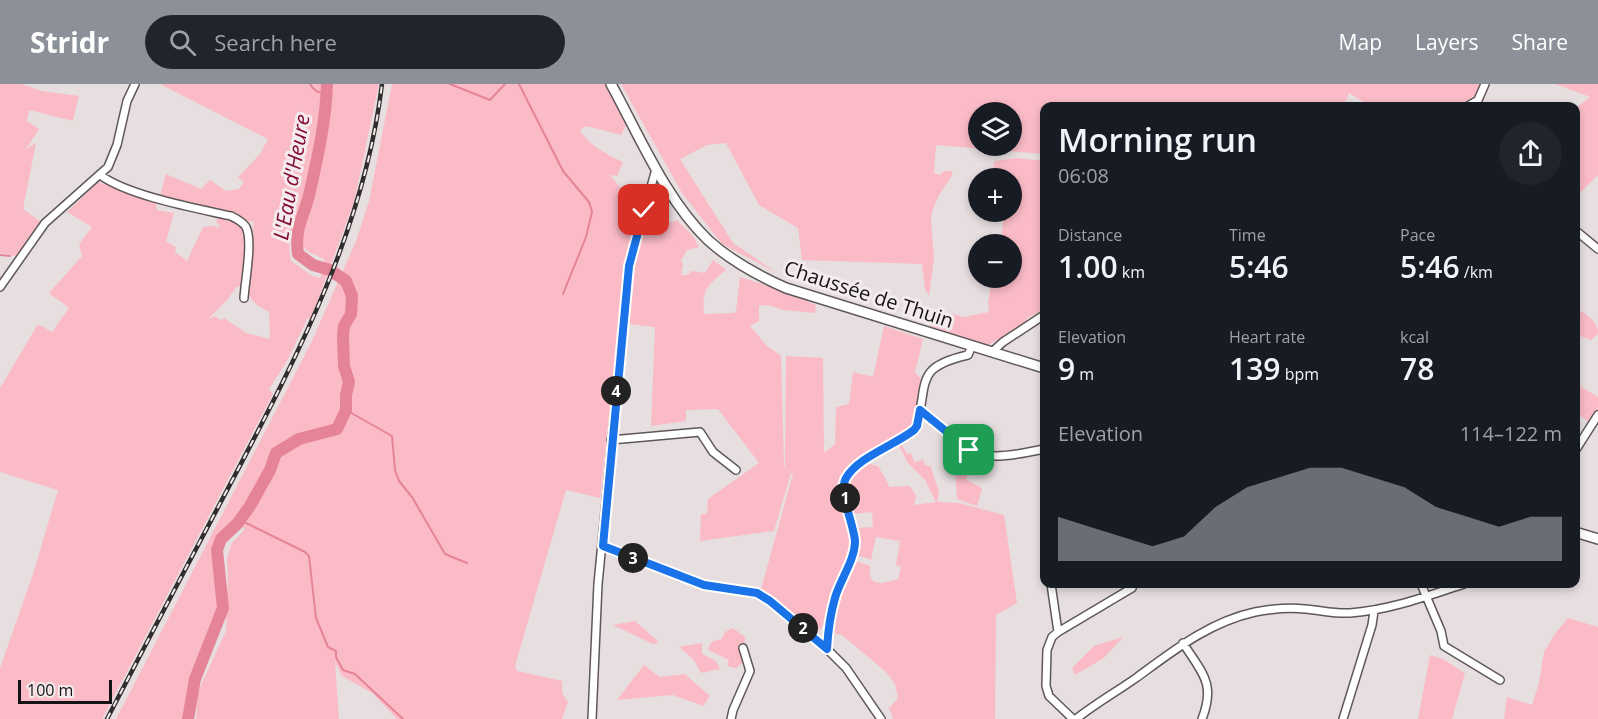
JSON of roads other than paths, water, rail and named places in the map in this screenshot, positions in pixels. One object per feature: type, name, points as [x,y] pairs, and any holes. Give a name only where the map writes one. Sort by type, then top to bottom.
[{"type":"main road","name":"Chaussée de Thuin","points":[[611,84],[676,201],[709,240],[723,252],[762,277],[786,288],[1040,367]]},
{"type":"main road","points":[[1580,534],[1598,539]]},
{"type":"street","points":[[0,287],[45,223],[100,175],[113,159],[127,101],[135,84]]},
{"type":"street","points":[[1480,102],[1485,84]]},
{"type":"street","points":[[592,719],[598,584],[629,266],[657,167]]},
{"type":"street","points":[[100,175],[108,181],[159,199],[241,220],[247,229],[249,239],[244,298]]},
{"type":"street","points":[[1580,234],[1598,249]]},
{"type":"street","points":[[993,352],[1003,342],[1040,318]]},
{"type":"street","points":[[827,649],[829,619],[855,543],[844,494],[844,482],[850,473],[864,461],[914,430],[917,426],[924,382],[928,374],[944,361],[968,355],[972,346]]},
{"type":"street","points":[[920,410],[957,441],[976,453],[998,456],[1040,451]]},
{"type":"street","points":[[1580,443],[1598,415]]},
{"type":"street","points":[[611,440],[700,432],[713,452],[736,470]]},
{"type":"street","points":[[603,546],[704,585],[757,593],[770,601],[846,668],[881,719]]},
{"type":"street","points":[[1052,588],[1058,632]]},
{"type":"street","points":[[1132,588],[1052,637],[1047,650],[1046,686],[1049,696],[1074,719],[1183,643],[1206,630],[1253,613],[1304,608],[1336,613],[1374,611],[1404,605],[1452,588]]},
{"type":"street","points":[[1423,588],[1441,631],[1444,646],[1500,680]]},
{"type":"street","points":[[1343,719],[1372,625],[1374,611]]},
{"type":"street","points":[[1183,643],[1205,677],[1209,694],[1202,719]]},
{"type":"street","points":[[731,719],[750,671],[743,648]]},
{"type":"waterway","points":[[310,84],[317,92],[327,93]]},
{"type":"waterway","name":"L'Eau d'Heure","points":[[188,719],[195,679],[223,608],[217,550],[221,539],[237,524],[250,506],[270,470],[276,453],[299,439],[337,429],[346,410],[349,382],[344,366],[343,336],[344,326],[351,314],[352,296],[346,281],[330,270],[313,265],[298,254],[297,244],[297,236],[319,151],[327,84]]},
{"type":"waterway","points":[[450,84],[490,100],[505,84]]},
{"type":"waterway","points":[[519,84],[563,171],[589,202],[592,212],[586,237],[563,294]]},
{"type":"waterway","points":[[0,255],[10,256]]},
{"type":"waterway","points":[[346,410],[392,436],[395,470],[399,481],[412,497],[445,554],[467,563]]},
{"type":"waterway","points":[[240,520],[309,556],[316,618],[328,647],[336,651],[336,657],[343,670],[355,674],[403,719]]},
{"type":"railway","points":[[107,719],[305,336],[345,238],[361,188],[382,84]]}]
